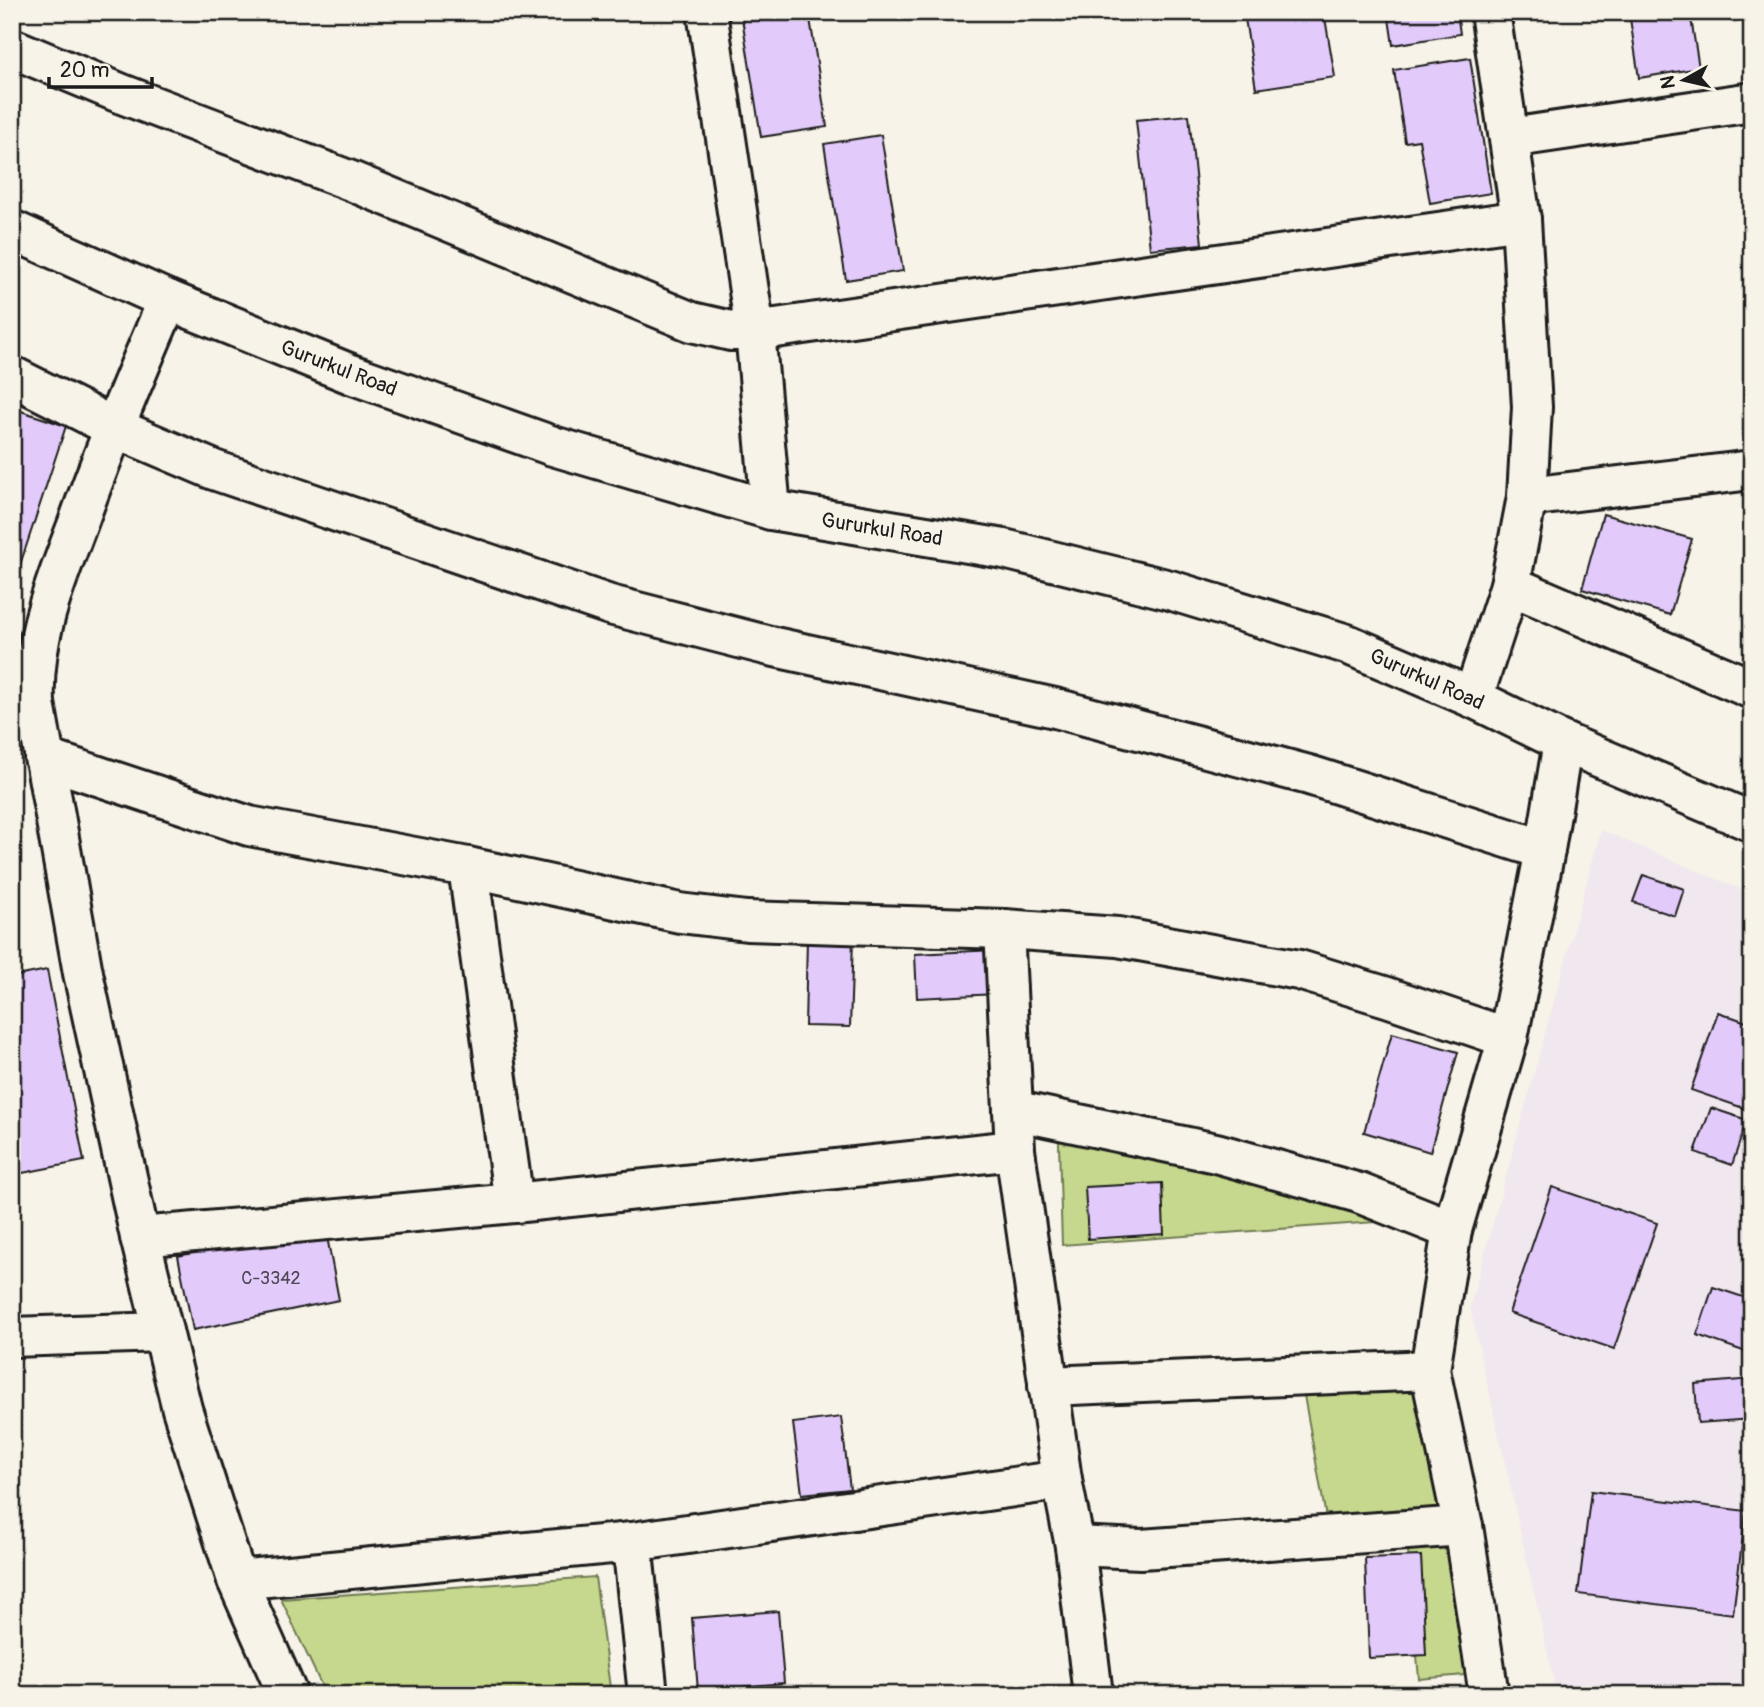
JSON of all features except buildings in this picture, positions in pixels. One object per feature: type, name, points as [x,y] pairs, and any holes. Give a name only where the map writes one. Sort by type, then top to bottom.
[{"type":"street","points":[[707,12],[755,331],[771,510]]},
{"type":"street","points":[[1473,698],[1510,585],[1527,497],[1532,407],[1521,220],[1490,12]]},
{"type":"street","points":[[12,48],[122,94],[364,186],[692,322],[731,331],[755,331],[1521,220]]},
{"type":"street","points":[[1510,138],[1752,102]]},
{"type":"street","name":"Gururkul Road","points":[[12,230],[168,300],[351,374],[553,446],[771,510],[1004,549],[1170,590],[1348,644],[1473,698],[1563,742],[1752,822]]},
{"type":"street","points":[[168,300],[113,427],[43,616],[34,680],[24,697],[44,758],[83,973],[140,1237],[182,1409],[237,1580],[288,1695]]},
{"type":"street","points":[[12,376],[113,427],[214,471],[610,605],[770,646],[1055,708],[1310,775],[1545,850]]},
{"type":"street","points":[[1527,497],[1752,470]]},
{"type":"street","points":[[1510,585],[1752,688]]},
{"type":"street","points":[[1489,1695],[1463,1526],[1430,1370],[1452,1230],[1508,1038],[1563,742]]},
{"type":"street","points":[[44,758],[249,826],[468,867],[680,913],[747,921],[1004,929],[1118,937],[1299,970],[1508,1038]]},
{"type":"street","points":[[468,867],[514,1203]]},
{"type":"street","points":[[1004,929],[1015,1150],[1062,1480],[1075,1546],[1093,1695]]},
{"type":"street","points":[[1013,1110],[1216,1153],[1359,1193],[1452,1230]]},
{"type":"street","points":[[140,1237],[514,1203],[1015,1150]]},
{"type":"street","points":[[12,1337],[163,1332]]},
{"type":"street","points":[[1048,1386],[1430,1370]]},
{"type":"street","points":[[237,1580],[632,1542],[1062,1480]]},
{"type":"street","points":[[1075,1546],[1141,1549],[1463,1526]]},
{"type":"street","points":[[632,1542],[648,1695]]},
{"type":"shaded area","points":[[1601,830],[1752,894],[1752,1695],[1557,1695],[1470,1307]]},
{"type":"green space","points":[[1058,1111],[1431,1218],[1062,1245]]},
{"type":"green space","points":[[1418,1382],[1476,1674],[1419,1679],[1405,1516],[1327,1523],[1303,1390]]},
{"type":"green space","points":[[595,1577],[611,1695],[326,1695],[281,1599]]}]
